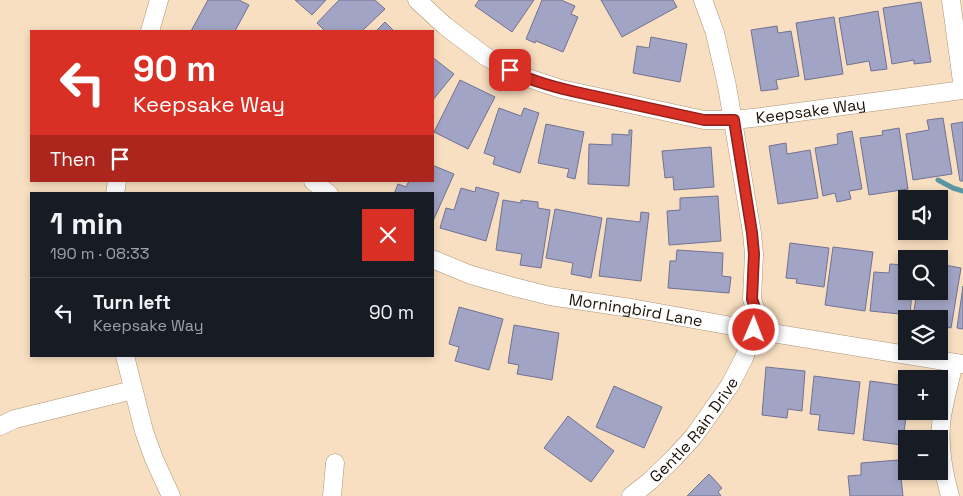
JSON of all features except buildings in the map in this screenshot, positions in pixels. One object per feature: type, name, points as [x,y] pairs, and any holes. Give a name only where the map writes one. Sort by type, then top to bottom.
[{"type":"street","points":[[150,30],[159,0]]},
{"type":"street","name":"Keepsake Way","points":[[418,0],[445,26],[485,56],[522,76],[561,89],[704,120],[734,120],[963,90]]},
{"type":"street","name":"Gentle Rain Drive","points":[[631,496],[650,481],[694,436],[730,385],[744,358],[754,330],[756,311],[752,299],[754,264],[752,233],[727,86],[714,33],[703,0]]},
{"type":"street","points":[[951,0],[963,90]]},
{"type":"street","points":[[314,182],[326,192]]},
{"type":"street","name":"Morningbird Lane","points":[[434,260],[471,275],[550,296],[958,364]]},
{"type":"street","points":[[125,357],[144,431],[154,459],[171,496]]},
{"type":"street","points":[[950,496],[941,445],[942,416],[958,364]]},
{"type":"street","points":[[0,426],[15,419],[133,390]]},
{"type":"street","points":[[332,496],[335,463]]},
{"type":"waterway","points":[[938,180],[963,191]]},
{"type":"route","points":[[510,70],[561,89],[704,120],[734,120],[754,254],[752,299],[756,311],[754,330]]}]
